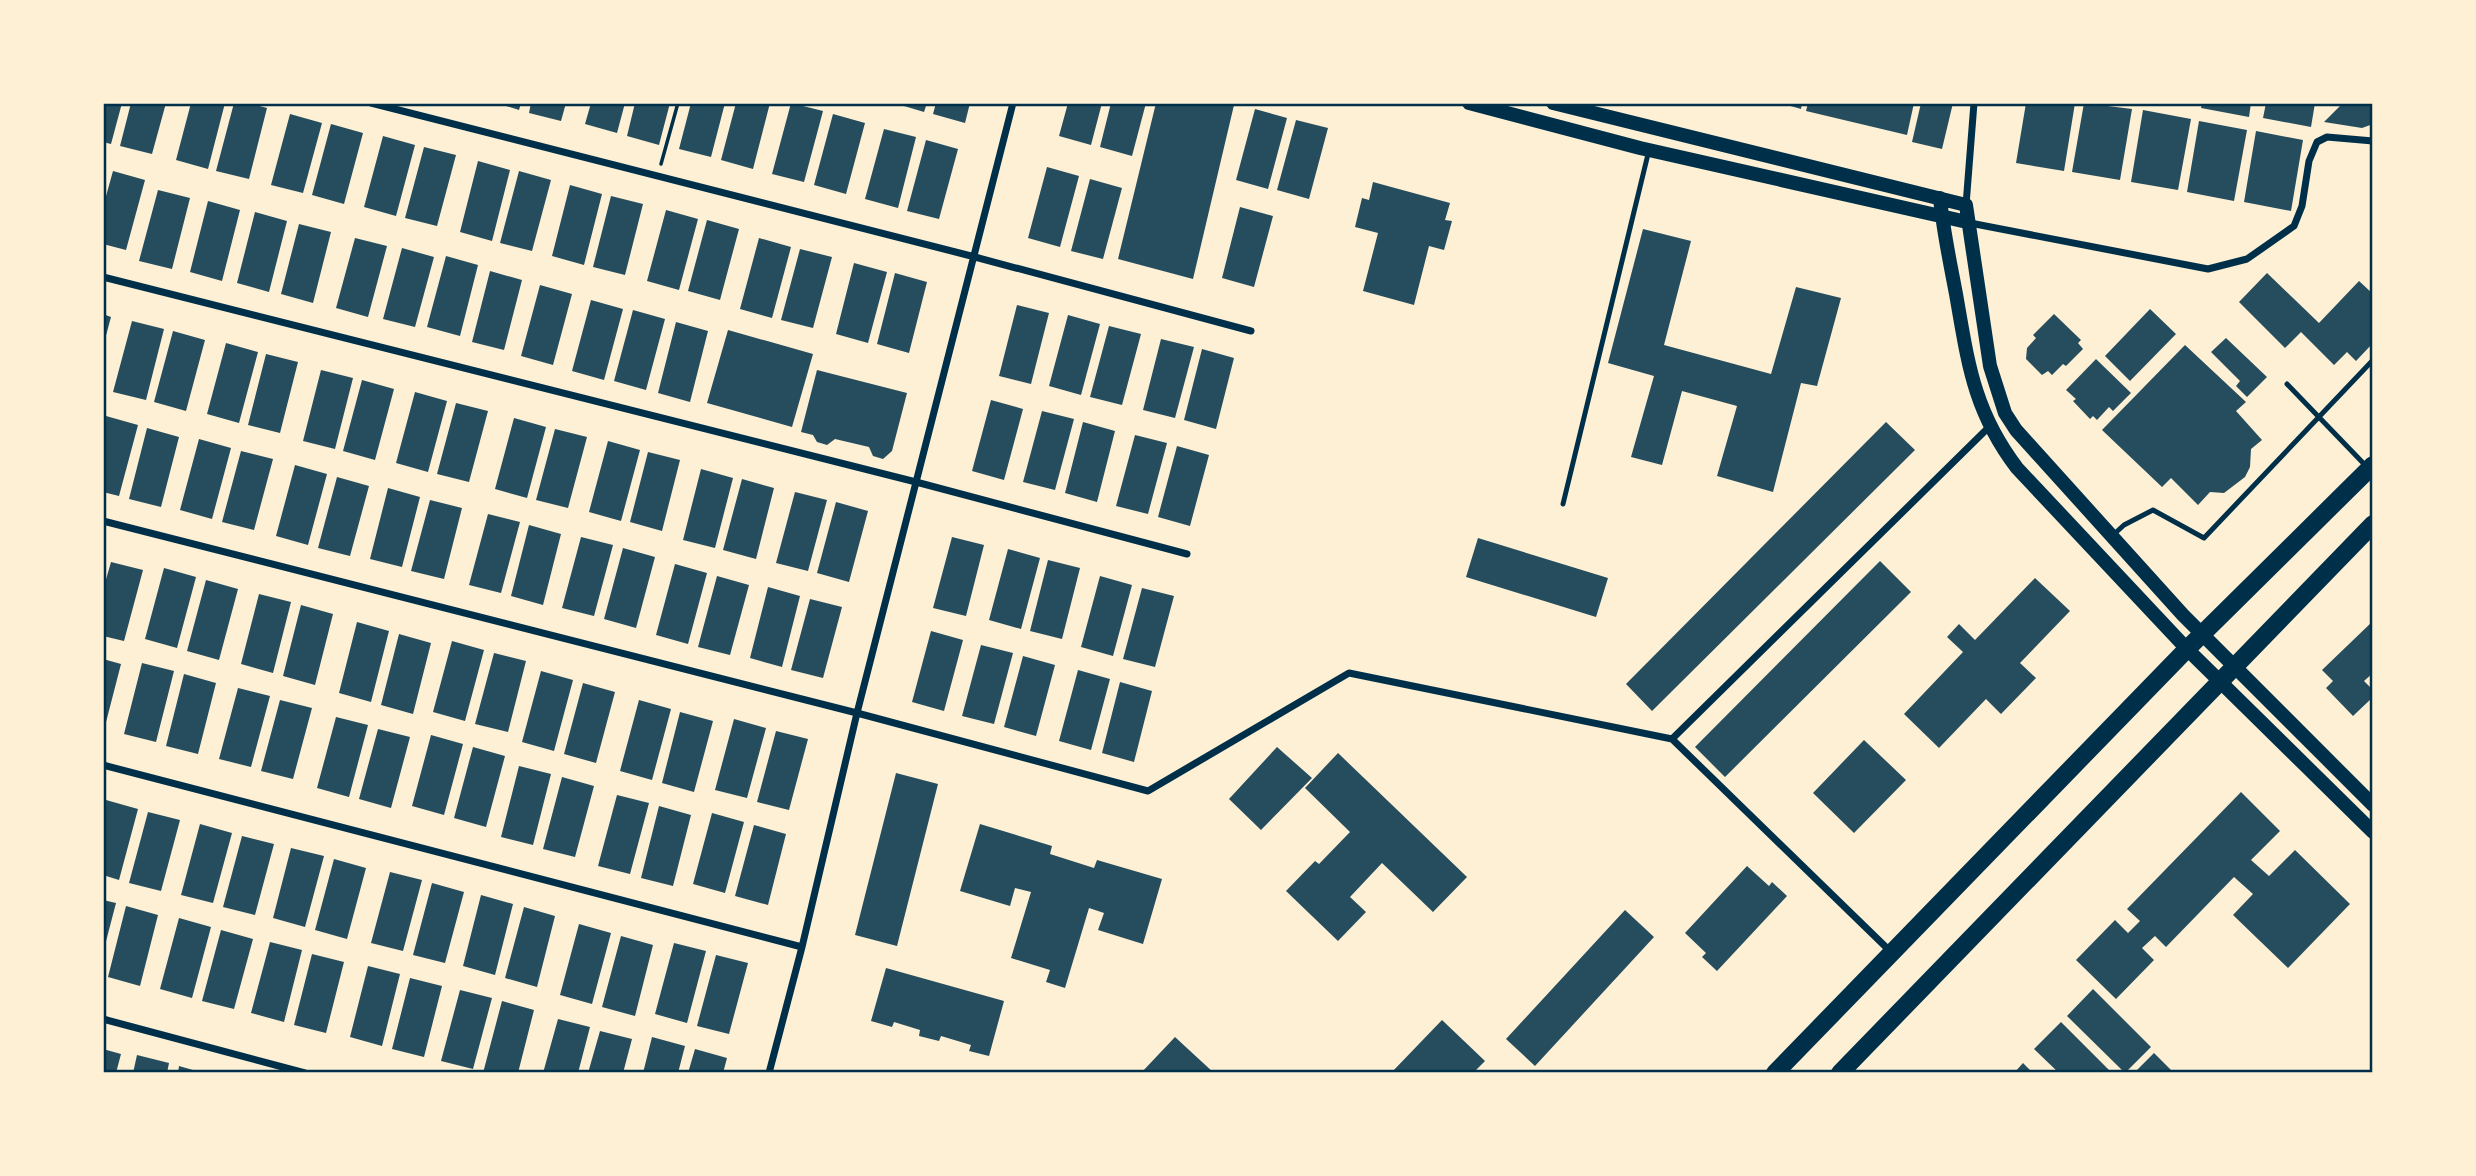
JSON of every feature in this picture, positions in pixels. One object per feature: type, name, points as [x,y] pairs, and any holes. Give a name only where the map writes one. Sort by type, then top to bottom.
[{"type":"main road","points":[[1469,103],[1649,149],[1967,222]]},
{"type":"main road","points":[[1553,103],[1966,205],[1990,366],[2005,412],[2029,447],[2202,634],[2373,805]]},
{"type":"main road","points":[[1940,198],[1966,356],[1975,393],[1989,427],[2017,468],[2187,649],[2373,832]]},
{"type":"main road","points":[[1775,1073],[2187,649],[2371,467]]},
{"type":"main road","points":[[1840,1073],[2373,524]]},
{"type":"street","points":[[371,103],[975,257],[1251,331]]},
{"type":"street","points":[[769,1073],[802,947],[857,713],[1013,103]]},
{"type":"street","points":[[1966,205],[1975,103]]},
{"type":"street","points":[[1967,222],[2208,269],[2247,259],[2294,226],[2302,206],[2309,161],[2317,142],[2327,137],[2373,141]]},
{"type":"street","points":[[103,277],[916,482],[1187,554]]},
{"type":"street","points":[[1672,739],[1989,427]]},
{"type":"street","points":[[103,521],[1148,790],[1349,673],[1672,739],[1891,952]]},
{"type":"street","points":[[103,765],[802,947]]},
{"type":"street","points":[[103,1019],[305,1073]]},
{"type":"lane","points":[[1563,504],[1649,149]]},
{"type":"lane","points":[[2112,536],[2124,525],[2153,510],[2204,538],[2373,360]]},
{"type":"lane","points":[[2287,384],[2371,467]]},
{"type":"path","points":[[658,177],[678,103]]},
{"type":"building","points":[[103,103],[122,103],[111,144],[103,142]]},
{"type":"building","points":[[131,103],[166,103],[152,154],[120,146]]},
{"type":"building","points":[[191,103],[225,103],[208,169],[176,160]]},
{"type":"building","points":[[234,103],[249,103],[267,108],[249,179],[216,171]]},
{"type":"building","points":[[497,103],[521,103],[519,110]]},
{"type":"building","points":[[531,103],[566,103],[561,121],[529,113]]},
{"type":"building","points":[[591,103],[625,103],[617,133],[585,124]]},
{"type":"building","points":[[635,103],[670,103],[659,145],[627,136]]},
{"type":"building","points":[[691,103],[725,103],[711,157],[679,149]]},
{"type":"building","points":[[736,103],[770,103],[753,169],[721,160]]},
{"type":"building","points":[[791,103],[823,111],[804,182],[772,174]]},
{"type":"building","points":[[894,103],[927,103],[924,112]]},
{"type":"building","points":[[936,103],[970,103],[965,123],[933,114]]},
{"type":"building","points":[[1068,103],[1102,103],[1091,145],[1059,136]]},
{"type":"building","points":[[1111,103],[1146,103],[1132,156],[1100,147]]},
{"type":"building","points":[[1156,103],[1234,105],[1193,279],[1118,259]]},
{"type":"building","points":[[1780,103],[1802,103],[1801,109]]},
{"type":"building","points":[[1808,103],[1914,103],[1907,135],[1806,111]]},
{"type":"building","points":[[1921,103],[1953,103],[1942,149],[1912,142]]},
{"type":"building","points":[[2026,103],[2075,103],[2064,171],[2016,163]]},
{"type":"building","points":[[2084,103],[2132,109],[2120,180],[2072,172]]},
{"type":"building","points":[[2202,103],[2251,103],[2249,117],[2201,108]]},
{"type":"building","points":[[2266,103],[2315,103],[2311,127],[2263,118]]},
{"type":"building","points":[[2343,103],[2373,103],[2373,124],[2362,128],[2324,122]]},
{"type":"building","points":[[1255,109],[1287,118],[1268,189],[1236,180]]},
{"type":"building","points":[[2143,110],[2191,119],[2178,190],[2131,182]]},
{"type":"building","points":[[290,114],[322,123],[303,193],[271,185]]},
{"type":"building","points":[[833,114],[865,123],[846,194],[814,185]]},
{"type":"building","points":[[1296,120],[1328,128],[1309,199],[1277,190]]},
{"type":"building","points":[[2199,121],[2247,130],[2234,201],[2187,192]]},
{"type":"building","points":[[331,124],[363,133],[344,204],[312,195]]},
{"type":"building","points":[[884,129],[916,137],[898,208],[865,199]]},
{"type":"building","points":[[2256,131],[2303,140],[2291,211],[2244,202]]},
{"type":"building","points":[[383,136],[415,145],[396,216],[364,207]]},
{"type":"building","points":[[926,140],[958,149],[939,219],[907,211]]},
{"type":"building","points":[[424,147],[456,155],[437,226],[405,218]]},
{"type":"building","points":[[478,161],[510,170],[492,241],[460,232]]},
{"type":"building","points":[[1047,167],[1079,176],[1060,247],[1028,238]]},
{"type":"building","points":[[113,171],[145,180],[126,250],[103,244],[103,207]]},
{"type":"building","points":[[519,171],[551,180],[532,251],[500,243]]},
{"type":"building","points":[[1090,179],[1122,188],[1103,259],[1071,251]]},
{"type":"building","points":[[1373,182],[1450,203],[1445,220],[1452,221],[1444,250],[1429,246],[1414,305],[1363,291],[1378,233],[1355,227],[1362,198],[1369,200]]},
{"type":"building","points":[[570,185],[602,194],[584,265],[552,256]]},
{"type":"building","points":[[158,190],[190,198],[172,269],[139,261]]},
{"type":"building","points":[[611,196],[643,204],[625,275],[593,267]]},
{"type":"building","points":[[208,201],[240,210],[222,281],[190,272]]},
{"type":"building","points":[[1240,207],[1273,216],[1254,287],[1222,278]]},
{"type":"building","points":[[666,210],[698,219],[679,290],[647,281]]},
{"type":"building","points":[[255,212],[287,221],[269,292],[237,283]]},
{"type":"building","points":[[707,220],[739,229],[720,300],[688,291]]},
{"type":"building","points":[[299,224],[331,232],[313,303],[281,294]]},
{"type":"building","points":[[1643,229],[1691,241],[1664,345],[1771,374],[1796,287],[1841,298],[1817,386],[1801,383],[1773,492],[1717,476],[1737,406],[1682,391],[1662,465],[1631,457],[1654,376],[1608,363]]},
{"type":"building","points":[[355,238],[387,246],[368,317],[336,308]]},
{"type":"building","points":[[759,238],[791,247],[772,318],[740,309]]},
{"type":"building","points":[[402,248],[434,257],[415,327],[383,319]]},
{"type":"building","points":[[800,249],[832,257],[813,328],[781,320]]},
{"type":"building","points":[[446,256],[478,265],[460,336],[427,327]]},
{"type":"building","points":[[854,263],[887,272],[868,343],[836,334]]},
{"type":"building","points":[[490,271],[522,280],[504,350],[472,342]]},
{"type":"building","points":[[895,273],[927,282],[909,353],[877,344]]},
{"type":"building","points":[[2267,273],[2319,323],[2359,281],[2373,294],[2373,343],[2356,361],[2347,352],[2334,365],[2301,332],[2285,348],[2239,302]]},
{"type":"building","points":[[540,285],[572,294],[553,365],[521,356]]},
{"type":"building","points":[[591,300],[623,309],[604,380],[572,371]]},
{"type":"building","points":[[1017,305],[1049,313],[1031,384],[999,376]]},
{"type":"building","points":[[2150,309],[2176,334],[2130,381],[2105,356]]},
{"type":"building","points":[[633,310],[665,319],[646,390],[614,381]]},
{"type":"building","points":[[103,314],[111,317],[104,343],[103,343]]},
{"type":"building","points":[[2054,314],[2081,340],[2078,343],[2083,349],[2066,366],[2063,364],[2052,375],[2048,371],[2042,375],[2026,359],[2027,348],[2036,338],[2033,335]]},
{"type":"building","points":[[1068,315],[1100,324],[1081,395],[1049,386]]},
{"type":"building","points":[[132,321],[164,329],[146,400],[113,392]]},
{"type":"building","points":[[676,322],[708,331],[690,402],[658,393]]},
{"type":"building","points":[[1109,326],[1141,334],[1122,405],[1090,397]]},
{"type":"building","points":[[728,330],[813,354],[792,427],[707,403]]},
{"type":"building","points":[[173,331],[205,340],[186,411],[154,402]]},
{"type":"building","points":[[2226,338],[2267,377],[2247,397],[2236,386],[2240,381],[2211,352]]},
{"type":"building","points":[[1161,339],[1194,347],[1175,418],[1143,410]]},
{"type":"building","points":[[226,343],[258,352],[239,423],[207,414]]},
{"type":"building","points":[[2185,345],[2246,402],[2236,411],[2262,440],[2251,449],[2250,467],[2245,477],[2224,493],[2210,492],[2198,505],[2171,478],[2162,487],[2102,430]]},
{"type":"building","points":[[1202,349],[1234,358],[1216,429],[1184,420]]},
{"type":"building","points":[[266,354],[298,362],[280,433],[248,425]]},
{"type":"building","points":[[2096,359],[2131,393],[2113,411],[2109,407],[2097,420],[2093,416],[2090,419],[2066,390]]},
{"type":"building","points":[[321,370],[353,378],[335,449],[303,441]]},
{"type":"building","points":[[817,370],[907,393],[892,451],[883,459],[873,456],[869,447],[835,439],[827,445],[817,442],[813,435],[801,432]]},
{"type":"building","points":[[362,380],[394,389],[375,460],[343,451]]},
{"type":"building","points":[[415,392],[447,401],[428,472],[396,463]]},
{"type":"building","points":[[991,400],[1023,409],[1004,480],[972,471]]},
{"type":"building","points":[[456,403],[488,411],[469,482],[437,474]]},
{"type":"building","points":[[1042,411],[1074,419],[1055,490],[1023,482]]},
{"type":"building","points":[[106,416],[138,425],[119,496],[103,492],[103,425]]},
{"type":"building","points":[[514,418],[546,427],[527,498],[495,489]]},
{"type":"building","points":[[1083,422],[1115,431],[1097,502],[1065,493]]},
{"type":"building","points":[[1886,422],[1915,450],[1652,711],[1626,684]]},
{"type":"building","points":[[147,428],[179,437],[161,507],[129,499]]},
{"type":"building","points":[[555,429],[587,437],[568,508],[536,500]]},
{"type":"building","points":[[1135,435],[1167,443],[1148,514],[1116,506]]},
{"type":"building","points":[[199,439],[231,448],[212,519],[180,510]]},
{"type":"building","points":[[608,441],[640,450],[621,521],[589,512]]},
{"type":"building","points":[[1177,446],[1209,455],[1190,526],[1158,517]]},
{"type":"building","points":[[241,451],[273,459],[254,530],[222,522]]},
{"type":"building","points":[[648,452],[680,460],[662,531],[630,522]]},
{"type":"building","points":[[295,465],[327,474],[308,545],[276,536]]},
{"type":"building","points":[[701,469],[733,478],[715,548],[683,540]]},
{"type":"building","points":[[337,477],[369,486],[350,556],[318,548]]},
{"type":"building","points":[[742,479],[774,488],[756,559],[723,550]]},
{"type":"building","points":[[388,488],[420,497],[402,567],[370,559]]},
{"type":"building","points":[[795,492],[827,500],[808,571],[776,563]]},
{"type":"building","points":[[430,500],[462,508],[444,579],[411,571]]},
{"type":"building","points":[[836,502],[868,511],[849,582],[817,573]]},
{"type":"building","points":[[488,514],[520,522],[501,593],[469,585]]},
{"type":"building","points":[[529,525],[561,534],[543,605],[511,596]]},
{"type":"building","points":[[581,537],[613,545],[594,616],[562,608]]},
{"type":"building","points":[[952,537],[984,545],[966,616],[933,608]]},
{"type":"building","points":[[1478,538],[1608,578],[1596,617],[1466,577]]},
{"type":"building","points":[[623,548],[655,557],[636,628],[604,619]]},
{"type":"building","points":[[1008,549],[1040,558],[1021,629],[989,620]]},
{"type":"building","points":[[1048,560],[1080,568],[1062,639],[1030,631]]},
{"type":"building","points":[[1880,561],[1911,592],[1725,777],[1695,747]]},
{"type":"building","points":[[111,562],[143,570],[124,641],[103,636],[103,590]]},
{"type":"building","points":[[675,564],[707,573],[688,644],[656,635]]},
{"type":"building","points":[[164,568],[196,577],[177,648],[145,639]]},
{"type":"building","points":[[717,576],[749,585],[730,655],[698,647]]},
{"type":"building","points":[[1100,576],[1132,585],[1113,656],[1081,647]]},
{"type":"building","points":[[2035,578],[2070,611],[2020,663],[2036,678],[2001,714],[1986,699],[1939,748],[1904,714],[1963,652],[1947,637],[1959,624],[1975,640]]},
{"type":"building","points":[[206,580],[238,589],[219,660],[187,651]]},
{"type":"building","points":[[768,587],[800,596],[782,667],[750,658]]},
{"type":"building","points":[[1142,588],[1174,596],[1155,667],[1123,659]]},
{"type":"building","points":[[259,594],[291,602],[273,673],[241,664]]},
{"type":"building","points":[[810,599],[842,607],[823,678],[791,670]]},
{"type":"building","points":[[301,605],[333,614],[315,685],[283,676]]},
{"type":"building","points":[[2373,621],[2373,673],[2364,681],[2373,690],[2373,697],[2353,716],[2326,688],[2333,681],[2322,670]]},
{"type":"building","points":[[357,622],[389,631],[371,702],[339,693]]},
{"type":"building","points":[[931,631],[963,640],[944,711],[912,702]]},
{"type":"building","points":[[399,634],[431,643],[413,714],[381,705]]},
{"type":"building","points":[[452,641],[484,650],[465,721],[433,712]]},
{"type":"building","points":[[981,645],[1013,653],[994,724],[962,716]]},
{"type":"building","points":[[494,653],[526,661],[508,732],[475,724]]},
{"type":"building","points":[[1023,656],[1055,665],[1036,736],[1004,727]]},
{"type":"building","points":[[103,659],[121,664],[104,730],[103,730]]},
{"type":"building","points":[[142,663],[174,671],[156,742],[124,734]]},
{"type":"building","points":[[1078,670],[1110,679],[1091,750],[1059,741]]},
{"type":"building","points":[[541,671],[573,680],[554,751],[522,742]]},
{"type":"building","points":[[184,674],[216,683],[198,754],[166,746]]},
{"type":"building","points":[[1120,682],[1152,691],[1134,762],[1102,753]]},
{"type":"building","points":[[583,683],[615,692],[596,763],[564,754]]},
{"type":"building","points":[[238,688],[270,696],[251,767],[219,759]]},
{"type":"building","points":[[280,700],[312,708],[293,779],[261,771]]},
{"type":"building","points":[[639,700],[671,709],[652,780],[620,771]]},
{"type":"building","points":[[680,712],[713,721],[694,792],[662,783]]},
{"type":"building","points":[[336,717],[368,725],[349,797],[317,788]]},
{"type":"building","points":[[734,719],[766,728],[747,798],[715,790]]},
{"type":"building","points":[[378,729],[410,737],[391,808],[359,799]]},
{"type":"building","points":[[776,731],[808,739],[789,810],[757,802]]},
{"type":"building","points":[[431,735],[463,744],[444,815],[412,806]]},
{"type":"building","points":[[1864,740],[1906,780],[1854,833],[1813,793]]},
{"type":"building","points":[[473,747],[505,756],[486,827],[454,818]]},
{"type":"building","points":[[1277,747],[1312,778],[1261,830],[1229,799]]},
{"type":"building","points":[[1338,753],[1467,877],[1433,912],[1382,863],[1350,897],[1366,912],[1338,941],[1286,891],[1315,861],[1319,864],[1350,832],[1305,788]]},
{"type":"building","points":[[519,766],[551,774],[533,845],[501,837]]},
{"type":"building","points":[[896,773],[938,784],[897,946],[855,935]]},
{"type":"building","points":[[562,777],[594,786],[575,857],[543,849]]},
{"type":"building","points":[[2241,792],[2280,831],[2251,860],[2269,876],[2295,850],[2350,904],[2288,968],[2233,915],[2253,894],[2234,877],[2166,947],[2155,936],[2142,948],[2154,960],[2116,999],[2076,960],[2115,920],[2128,933],[2140,921],[2127,909]]},
{"type":"building","points":[[617,795],[649,803],[630,874],[598,866]]},
{"type":"building","points":[[106,800],[138,809],[119,880],[103,875],[103,809]]},
{"type":"building","points":[[659,806],[691,815],[673,886],[641,878]]},
{"type":"building","points":[[148,812],[180,820],[161,891],[129,883]]},
{"type":"building","points":[[712,813],[744,822],[725,893],[693,884]]},
{"type":"building","points":[[200,824],[232,833],[213,903],[181,895]]},
{"type":"building","points":[[980,824],[1052,846],[1050,854],[1094,868],[1097,860],[1162,879],[1143,944],[1098,930],[1104,913],[1089,908],[1065,988],[1046,982],[1050,970],[1011,958],[1031,892],[1015,888],[1010,906],[960,891]]},
{"type":"building","points":[[754,825],[786,834],[768,905],[735,896]]},
{"type":"building","points":[[242,836],[274,844],[255,915],[223,907]]},
{"type":"building","points":[[291,848],[324,856],[305,927],[273,918]]},
{"type":"building","points":[[334,859],[366,868],[347,939],[315,930]]},
{"type":"building","points":[[1747,866],[1769,886],[1772,882],[1787,896],[1717,971],[1702,957],[1706,953],[1685,933]]},
{"type":"building","points":[[390,872],[422,880],[403,951],[371,943]]},
{"type":"building","points":[[432,883],[464,892],[445,963],[413,955]]},
{"type":"building","points":[[481,895],[513,904],[495,975],[463,966]]},
{"type":"building","points":[[103,900],[116,903],[104,949],[103,949]]},
{"type":"building","points":[[126,906],[158,915],[140,986],[108,977]]},
{"type":"building","points":[[524,907],[555,916],[537,987],[505,978]]},
{"type":"building","points":[[1625,910],[1654,937],[1535,1066],[1506,1039]]},
{"type":"building","points":[[179,918],[211,927],[192,998],[160,989]]},
{"type":"building","points":[[579,924],[611,933],[592,1004],[560,995]]},
{"type":"building","points":[[221,930],[253,939],[234,1009],[202,1001]]},
{"type":"building","points":[[621,936],[653,945],[635,1016],[602,1007]]},
{"type":"building","points":[[270,942],[302,950],[284,1022],[251,1013]]},
{"type":"building","points":[[674,943],[706,951],[687,1023],[655,1014]]},
{"type":"building","points":[[312,954],[344,962],[326,1033],[294,1025]]},
{"type":"building","points":[[716,955],[748,963],[729,1034],[697,1026]]},
{"type":"building","points":[[368,966],[400,974],[382,1046],[350,1037]]},
{"type":"building","points":[[886,968],[1004,1001],[989,1056],[969,1051],[971,1045],[941,1036],[939,1041],[919,1036],[920,1030],[894,1022],[892,1027],[871,1021]]},
{"type":"building","points":[[410,978],[442,986],[424,1057],[392,1049]]},
{"type":"building","points":[[2093,989],[2151,1047],[2125,1073],[2067,1016]]},
{"type":"building","points":[[460,990],[492,998],[473,1069],[441,1061]]},
{"type":"building","points":[[502,1001],[534,1010],[518,1073],[483,1073]]},
{"type":"building","points":[[558,1019],[590,1027],[578,1073],[543,1073]]},
{"type":"building","points":[[1442,1020],[1485,1061],[1473,1073],[1391,1073]]},
{"type":"building","points":[[2061,1022],[2112,1073],[2059,1073],[2034,1049]]},
{"type":"building","points":[[600,1031],[632,1039],[623,1073],[588,1073]]},
{"type":"building","points":[[652,1037],[685,1046],[678,1073],[643,1073]]},
{"type":"building","points":[[1175,1037],[1214,1073],[1141,1073]]},
{"type":"building","points":[[103,1049],[121,1054],[116,1073],[103,1073]]},
{"type":"building","points":[[695,1049],[727,1058],[723,1073],[688,1073]]},
{"type":"building","points":[[2154,1053],[2174,1073],[2134,1073]]},
{"type":"building","points":[[137,1055],[169,1063],[167,1073],[133,1073]]},
{"type":"building","points":[[2023,1063],[2033,1073],[2014,1073]]},
{"type":"building","points":[[179,1066],[200,1072],[200,1073],[178,1073]]}]
